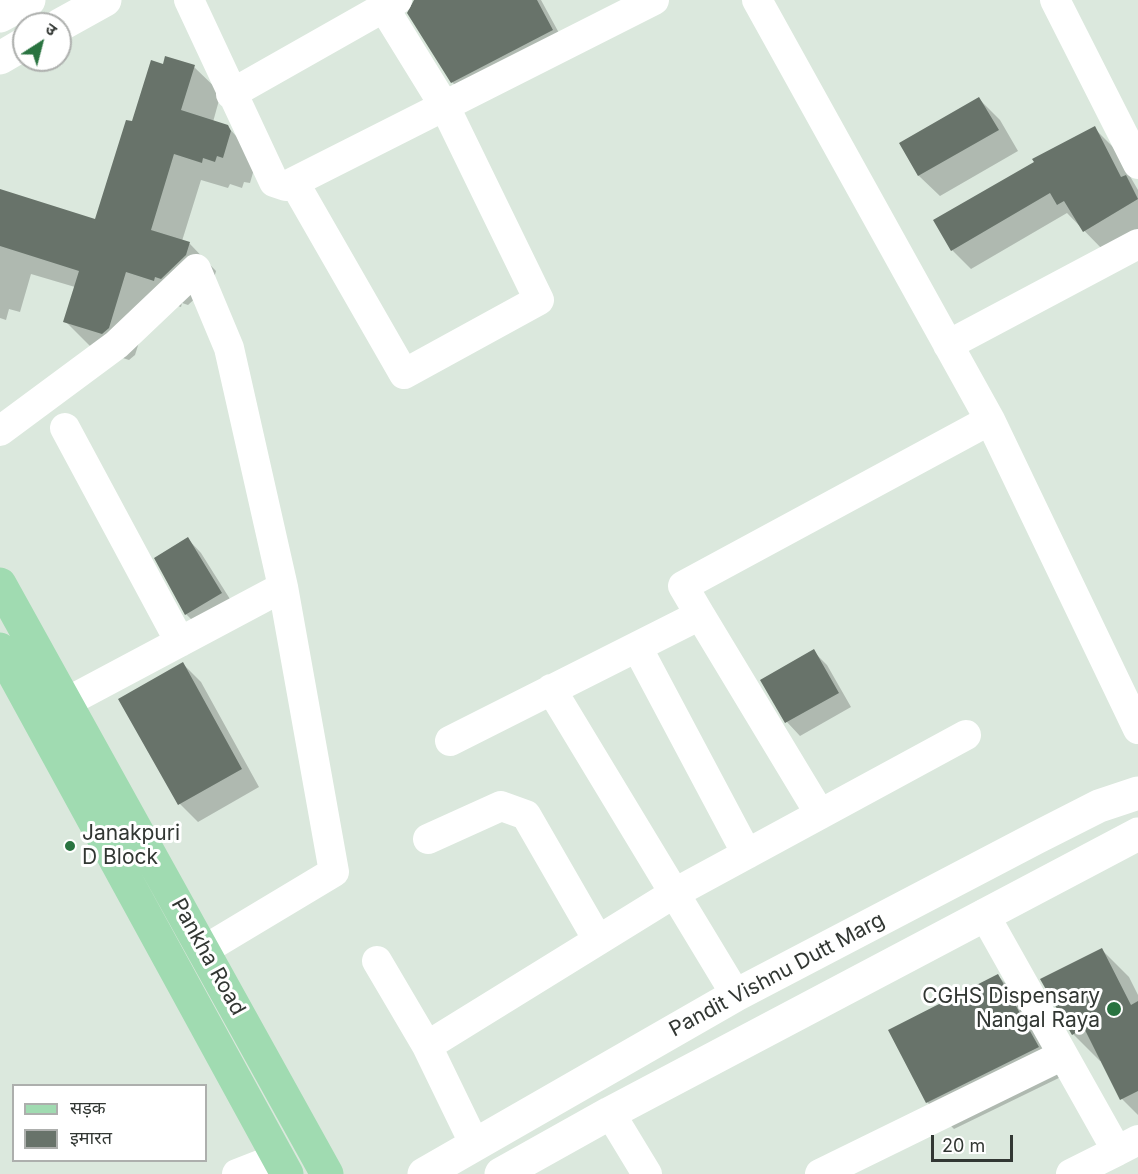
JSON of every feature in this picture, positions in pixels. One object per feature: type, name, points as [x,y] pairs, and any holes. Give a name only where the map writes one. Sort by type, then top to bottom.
[{"type":"main road","name":"Pankha Road","points":[[0,584],[327,1174]]},
{"type":"main road","name":"Pankha Road","points":[[0,649],[282,1166]]},
{"type":"street","points":[[0,16],[29,0]]},
{"type":"street","points":[[72,18],[105,0]]},
{"type":"street","points":[[189,0],[274,182],[286,186],[295,184],[654,0]]},
{"type":"street","points":[[757,0],[990,420],[1138,729]]},
{"type":"street","points":[[1055,0],[1138,164]]},
{"type":"street","points":[[231,94],[390,4],[445,107],[538,300],[405,374],[295,184]]},
{"type":"street","points":[[948,345],[1138,244]]},
{"type":"street","points":[[0,431],[116,345],[196,269],[229,348],[283,587],[334,872],[204,950]]},
{"type":"street","points":[[820,814],[683,586],[990,420]]},
{"type":"street","points":[[65,428],[180,642]]},
{"type":"street","points":[[67,702],[283,587]]},
{"type":"street","points":[[450,741],[700,615]]},
{"type":"street","points":[[637,647],[747,854]]},
{"type":"street","points":[[551,689],[736,995]]},
{"type":"street","points":[[427,1046],[673,894],[966,735]]},
{"type":"street","name":"Pandit Vishnu Dutt Marg","points":[[424,1174],[736,995],[1099,806],[1138,793]]},
{"type":"street","points":[[428,839],[501,806],[526,815],[598,940]]},
{"type":"street","name":"Pandit Vishnu Dutt Marg","points":[[510,1172],[610,1113],[1138,834]]},
{"type":"street","points":[[984,914],[1063,1055],[1132,1144],[1071,1174]]},
{"type":"street","points":[[377,961],[427,1046],[475,1145]]},
{"type":"street","points":[[820,1174],[1063,1055]]},
{"type":"street","points":[[610,1113],[647,1174]]},
{"type":"street","points":[[237,1174],[282,1166]]},
{"type":"building","points":[[414,0],[537,0],[553,30],[451,83],[407,13]]},
{"type":"building","points":[[165,56],[195,65],[181,110],[228,125],[231,131],[223,158],[217,156],[215,162],[203,158],[202,163],[174,154],[151,230],[190,242],[186,255],[161,279],[155,277],[154,281],[126,272],[109,328],[102,334],[63,322],[79,271],[0,246],[0,189],[95,219],[126,120],[132,121],[151,60],[163,64]]},
{"type":"building","points":[[979,97],[999,130],[918,176],[899,143]]},
{"type":"building","points":[[1095,126],[1121,177],[1126,175],[1138,199],[1083,232],[1064,201],[1057,205],[1050,193],[951,251],[933,220],[1034,162],[1032,159]]},
{"type":"building","points":[[188,537],[222,593],[185,615],[154,558]]},
{"type":"building","points":[[814,649],[839,693],[785,723],[760,680]]},
{"type":"building","points":[[183,662],[242,769],[178,805],[118,699]]},
{"type":"building","points":[[1102,948],[1131,1005],[1138,1001],[1138,1091],[1120,1100],[1084,1028],[1072,1035],[1040,979]]},
{"type":"building","points":[[998,974],[1039,1047],[926,1103],[888,1030]]},
{"type":"place","name":"Janakpuri D Block","points":[[70,846]]},
{"type":"place","name":"CGHS Dispensary Nangal Raya","points":[[1114,1009]]}]
